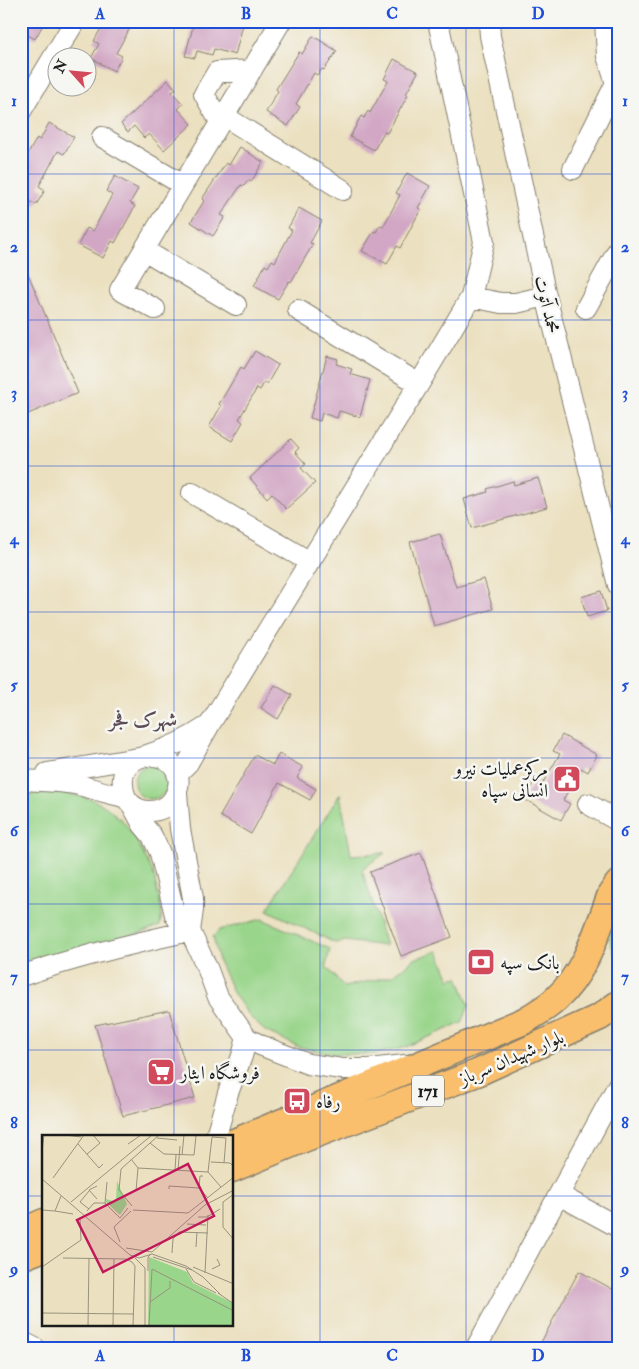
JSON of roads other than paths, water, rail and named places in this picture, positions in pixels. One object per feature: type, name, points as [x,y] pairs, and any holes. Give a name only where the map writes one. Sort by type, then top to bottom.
[{"type":"main road","name":"بلوار شهیدان سرباز","points":[[234,1142],[524,1021],[556,1000],[583,965],[611,894],[618,884]]},
{"type":"main road","name":"بلوار شهیدان سرباز","points":[[234,1168],[315,1134],[477,1072],[612,1010]]},
{"type":"main road","points":[[21,1232],[42,1223]]},
{"type":"main road","points":[[21,1257],[42,1249]]},
{"type":"street","points":[[21,111],[27,88],[75,21]]},
{"type":"street","points":[[155,309],[120,290],[281,21]]},
{"type":"street","points":[[21,779],[68,783],[89,787],[129,801],[139,810],[148,812],[166,807],[172,801],[177,784],[210,724],[471,297],[484,242],[438,21]]},
{"type":"street","name":"محمد آتوت","points":[[489,21],[490,36],[546,296],[618,585]]},
{"type":"street","points":[[573,169],[617,84],[605,21]]},
{"type":"street","points":[[252,70],[217,72],[204,94],[222,119],[343,190]]},
{"type":"street","points":[[102,137],[183,185]]},
{"type":"street","points":[[144,250],[236,305]]},
{"type":"street","points":[[586,308],[618,250]]},
{"type":"street","points":[[471,297],[501,303],[516,303],[546,296]]},
{"type":"street","points":[[298,310],[419,384]]},
{"type":"street","points":[[192,493],[310,562]]},
{"type":"street","points":[[21,779],[143,756],[170,748],[192,737],[210,724]]},
{"type":"street","points":[[190,931],[183,928],[175,915],[160,853],[152,836],[143,826],[122,789],[122,780],[130,763],[143,756],[157,756],[173,766],[177,784],[180,829],[193,898],[190,931],[218,997],[247,1038],[260,1046],[308,1064],[342,1069],[369,1069],[426,1062]]},
{"type":"street","points":[[588,804],[618,821]]},
{"type":"street","points":[[21,976],[142,942],[190,931]]},
{"type":"street","points":[[216,1135],[247,1038]]},
{"type":"street","points":[[476,1348],[618,1085]]},
{"type":"street","points":[[559,1195],[618,1226]]},
{"type":"street","points":[[21,1341],[35,1348]]},
{"type":"place","name":"مرکزعملیات نیرو انسانی سپاه","points":[[567,779]]},
{"type":"place","name":"بانک سپه","points":[[481,962]]},
{"type":"place","name":"فروشگاه ایثار","points":[[161,1072]]},
{"type":"place","name":"رفاه","points":[[297,1101]]},
{"type":"district","name":"شهرک فجر","points":[[143,719]]}]
